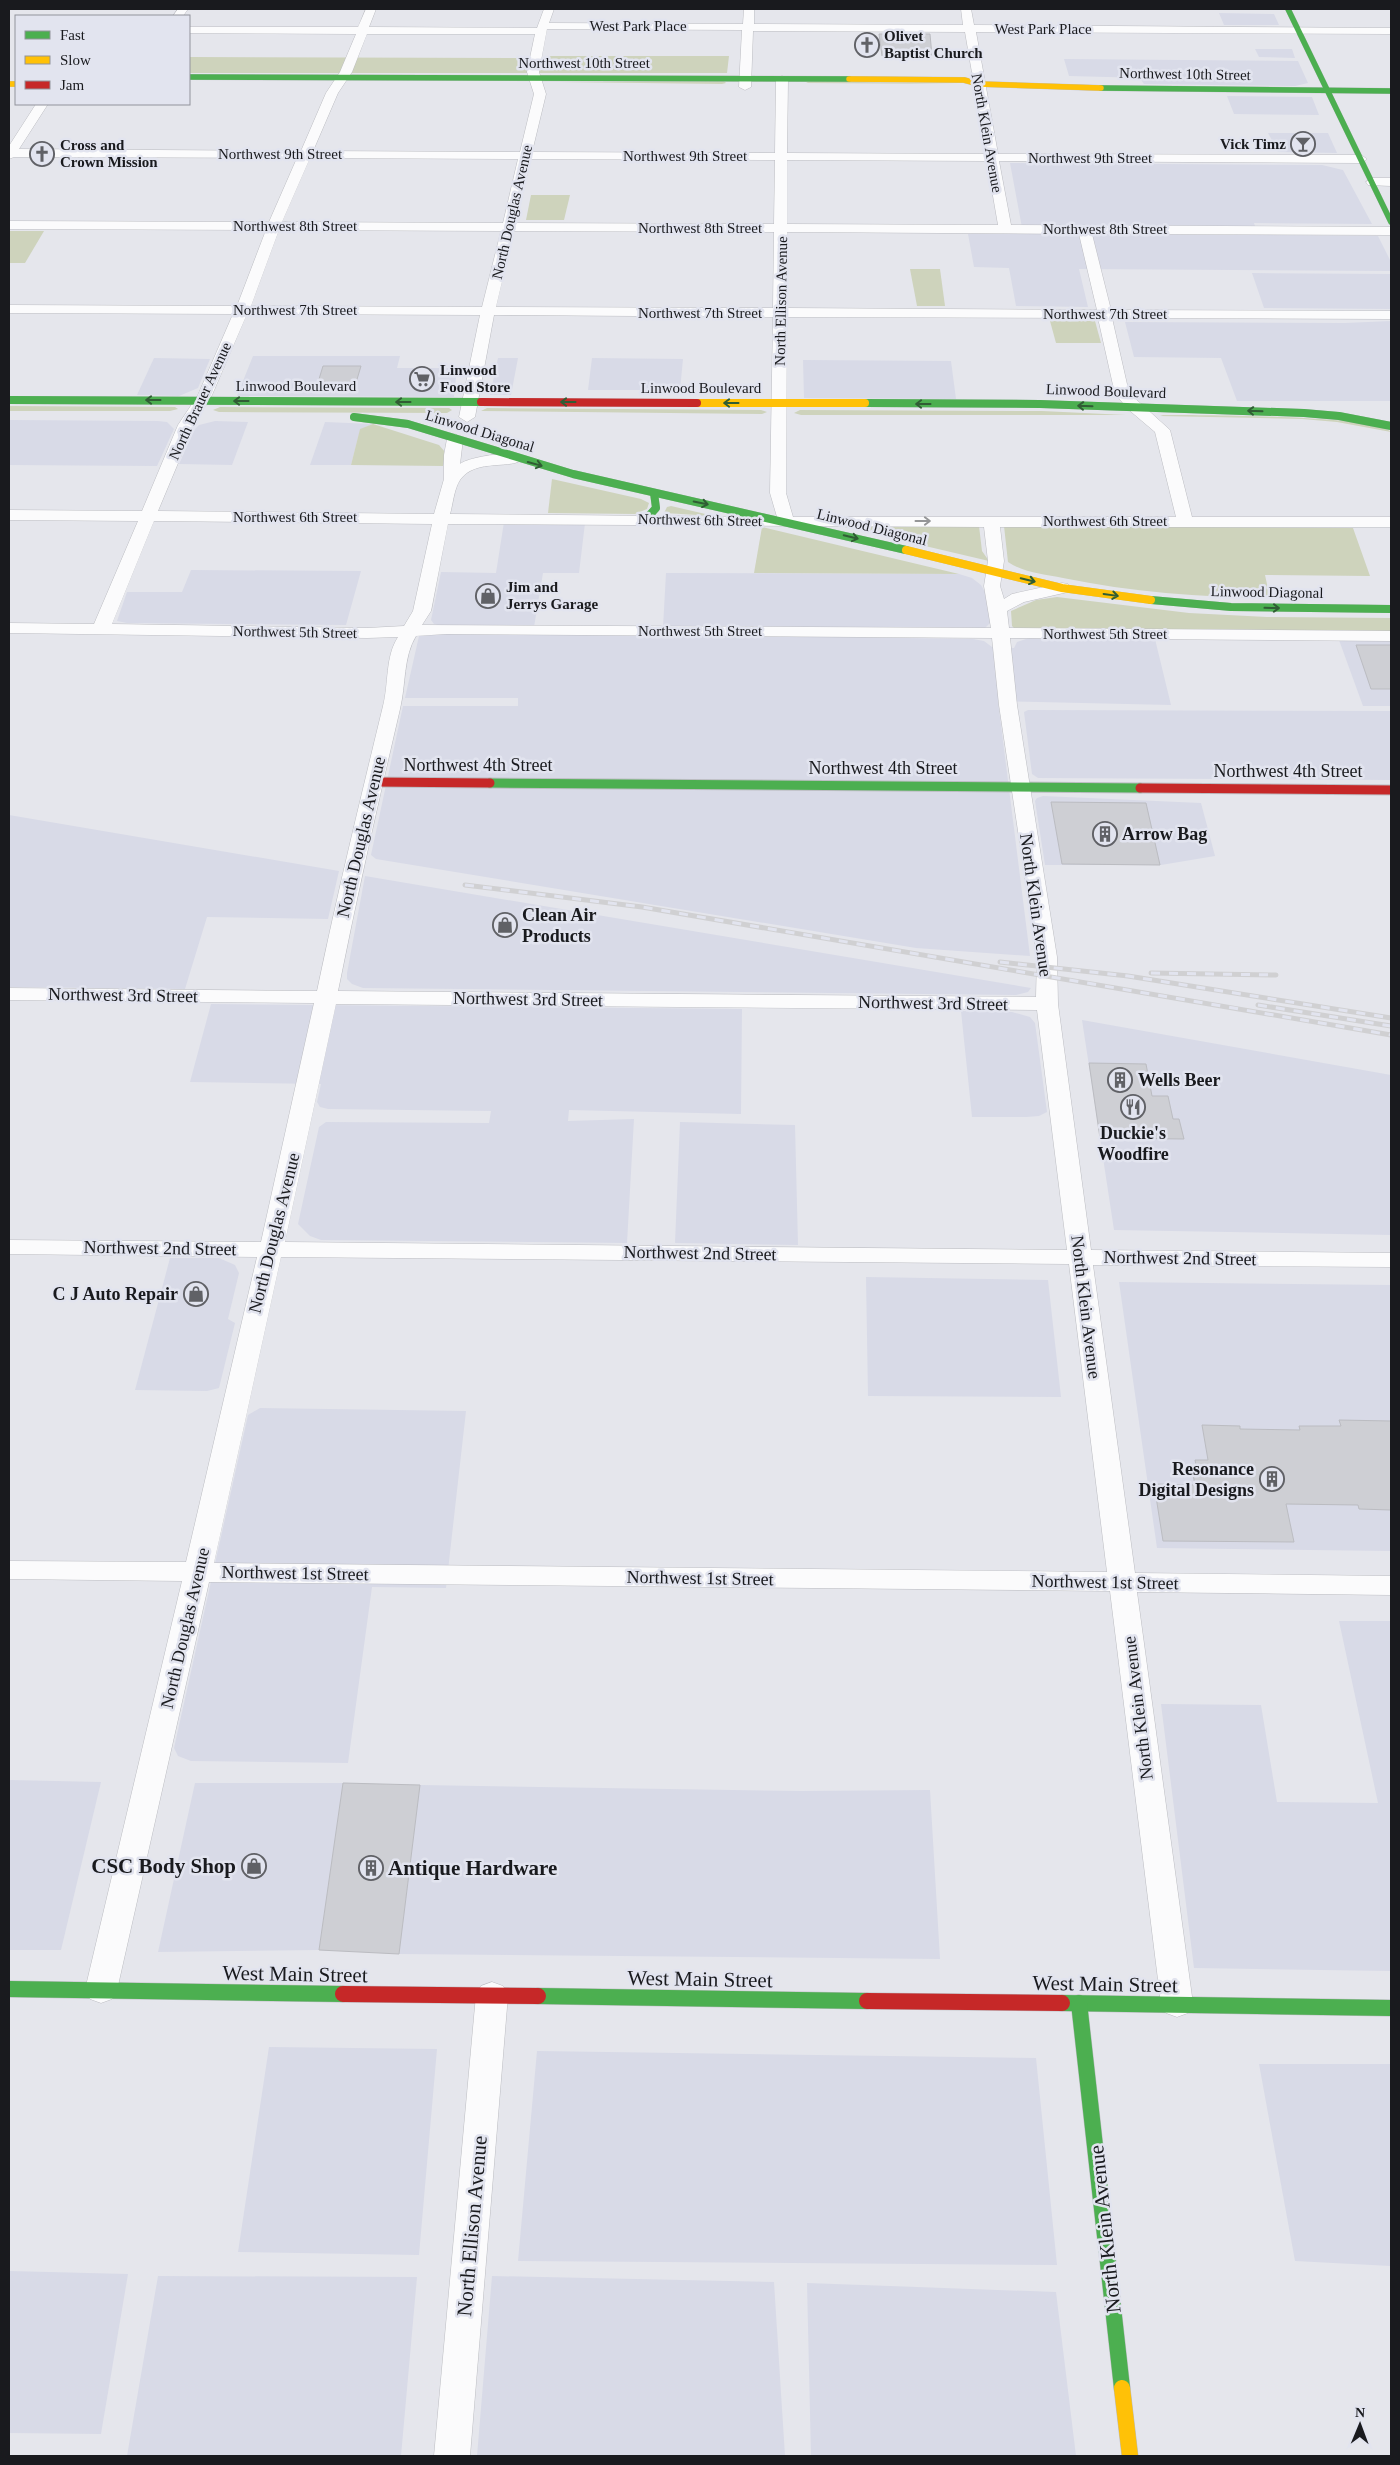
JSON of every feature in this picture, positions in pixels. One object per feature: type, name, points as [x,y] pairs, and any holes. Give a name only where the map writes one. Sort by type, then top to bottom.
[{"type":"main road","points":[[1288,9],[1391,222]]},
{"type":"main road","name":"Northwest 10th Street","points":[[190,77],[340,81],[782,83],[966,87],[979,84],[1160,90],[1391,91]]},
{"type":"main road","name":"Northwest 10th Street","points":[[190,85],[340,81]]},
{"type":"main road","name":"Linwood Boulevard","points":[[9,400],[1030,404],[1132,414],[1304,413],[1339,416],[1391,426]]},
{"type":"main road","points":[[1304,413],[1359,408]]},
{"type":"main road","points":[[186,416],[210,416]]},
{"type":"main road","name":"Linwood Boulevard","points":[[349,417],[428,417]]},
{"type":"main road","name":"Linwood Diagonal","points":[[349,417],[408,424],[515,458],[654,493],[786,522],[1062,588],[1170,603],[1231,607],[1391,609]]},
{"type":"main road","name":"Linwood Boulevard","points":[[1150,420],[1169,421]]},
{"type":"main road","points":[[1198,421],[1314,425],[1391,438]]},
{"type":"main road","points":[[646,519],[657,509],[658,505],[654,493]]},
{"type":"main road","name":"Northwest 4th Street","points":[[374,782],[1391,790]]},
{"type":"main road","name":"West Main Street","points":[[9,1990],[1391,2008]]},
{"type":"main road","name":"North Klein Avenue","points":[[1079,2003],[1130,2456]]},
{"type":"street","name":"North Brauer Avenue","points":[[101,629],[148,516],[186,416],[202,400],[242,310],[274,226],[371,9]]},
{"type":"street","name":"North Douglas Avenue","points":[[466,417],[488,312],[540,94],[533,72],[549,9]]},
{"type":"street","points":[[745,83],[749,9]]},
{"type":"street","name":"North Klein Avenue","points":[[966,9],[1005,228]]},
{"type":"street","name":"West Park Place","points":[[190,30],[748,27],[1391,31]]},
{"type":"street","name":"North Ellison Avenue","points":[[782,83],[778,493],[786,522]]},
{"type":"street","points":[[9,154],[41,105]]},
{"type":"street","name":"Northwest 9th Street","points":[[9,154],[1361,159]]},
{"type":"street","points":[[1372,182],[1391,182]]},
{"type":"street","name":"Northwest 8th Street","points":[[9,224],[1391,231]]},
{"type":"street","points":[[1084,229],[1122,394],[1132,414],[1150,420],[1162,430],[1185,522]]},
{"type":"street","name":"Northwest 7th Street","points":[[9,309],[1391,315]]},
{"type":"street","name":"North Douglas Avenue","points":[[101,1990],[198,1572],[261,1284],[302,1116],[325,997],[393,702],[400,647],[422,611],[441,518],[452,478],[452,454],[455,439]]},
{"type":"street","points":[[452,478],[470,463],[515,458]]},
{"type":"street","name":"Northwest 6th Street","points":[[9,514],[646,519],[786,522],[1391,522]]},
{"type":"street","name":"North Klein Avenue","points":[[991,521],[996,561],[992,595],[998,609],[1019,787],[1047,957],[1047,1004],[1177,2004]]},
{"type":"street","points":[[998,609],[1018,598],[1062,588]]},
{"type":"street","name":"Northwest 5th Street","points":[[9,628],[367,633],[410,631],[1391,636]]},
{"type":"street","name":"Northwest 3rd Street","points":[[9,994],[1047,1004]]},
{"type":"street","name":"Northwest 2nd Street","points":[[9,1247],[1391,1260]]},
{"type":"street","name":"Northwest 1st Street","points":[[9,1570],[1391,1585]]},
{"type":"street","name":"North Ellison Avenue","points":[[452,2456],[492,1995]]},
{"type":"shaded area","points":[[1219,13],[1274,14],[1279,25],[1224,25]]},
{"type":"shaded area","points":[[1255,49],[1292,49],[1295,58],[1259,57]]},
{"type":"shaded area","points":[[1064,59],[1298,61],[1308,83],[1295,86],[1144,84],[1141,80],[1145,78],[1069,76]]},
{"type":"shaded area","points":[[1227,96],[1312,97],[1319,115],[1234,114]]},
{"type":"shaded area","name":"Vick Timz","points":[[1268,133],[1328,133],[1337,153],[1278,152]]},
{"type":"shaded area","points":[[1010,163],[1322,165],[1343,170],[1372,224],[1254,223],[1258,235],[1378,236],[1391,262],[1391,271],[1079,269],[1088,307],[1016,306],[1009,268],[974,267],[968,234],[1023,233]]},
{"type":"shaded area","points":[[1252,273],[1391,274],[1391,309],[1264,308]]},
{"type":"shaded area","points":[[1391,321],[1391,401],[1237,401],[1221,358],[1134,357],[1125,322],[1345,323]]},
{"type":"shaded area","points":[[253,356],[400,356],[397,368],[457,368],[454,397],[237,396]]},
{"type":"shaded area","points":[[154,358],[210,359],[198,388],[179,396],[137,395]]},
{"type":"shaded area","points":[[498,358],[518,358],[511,395],[490,395]]},
{"type":"shaded area","points":[[592,358],[683,359],[680,390],[588,390]]},
{"type":"shaded area","points":[[803,360],[951,361],[956,399],[804,398]]},
{"type":"shaded area","points":[[10,420],[158,421],[167,422],[174,429],[157,466],[9,465]]},
{"type":"shaded area","points":[[215,421],[248,422],[232,465],[179,464],[194,430],[199,425]]},
{"type":"shaded area","points":[[325,422],[373,424],[360,430],[351,465],[310,465]]},
{"type":"shaded area","points":[[504,522],[585,523],[579,573],[543,573],[534,627],[442,626],[434,624],[431,620],[441,572],[496,573]]},
{"type":"shaded area","points":[[191,570],[361,571],[346,625],[127,623],[117,621],[127,592],[182,592]]},
{"type":"shaded area","points":[[666,573],[959,574],[972,578],[981,585],[985,592],[990,623],[985,628],[841,629],[841,637],[973,639],[984,641],[992,647],[1014,648],[1017,642],[1029,638],[1155,639],[1171,705],[998,701],[1030,956],[916,948],[376,859],[371,855],[403,706],[518,706],[518,698],[405,698],[419,636],[424,634],[663,627]]},
{"type":"shaded area","points":[[1339,640],[1391,641],[1391,706],[1363,706]]},
{"type":"shaded area","points":[[1028,710],[1391,711],[1391,780],[1038,778],[1032,774],[1024,712]]},
{"type":"shaded area","points":[[1043,796],[1201,803],[1215,856],[1161,865],[1045,865],[1035,801]]},
{"type":"shaded area","points":[[9,815],[339,871],[328,919],[207,917],[185,989],[9,987]]},
{"type":"shaded area","name":"Clean Air Products","points":[[365,876],[1031,988],[1028,992],[1016,995],[363,988],[352,984],[347,979],[347,973]]},
{"type":"shaded area","points":[[211,1004],[742,1009],[741,1114],[569,1110],[568,1121],[634,1119],[627,1243],[321,1240],[310,1236],[298,1224],[319,1127],[326,1122],[489,1123],[491,1111],[328,1109],[320,1107],[317,1102],[321,1084],[190,1082]]},
{"type":"shaded area","points":[[961,1011],[1012,1012],[1030,1017],[1035,1023],[1047,1112],[1039,1116],[1026,1117],[972,1117]]},
{"type":"shaded area","points":[[1082,1020],[1391,1075],[1391,1235],[1114,1230]]},
{"type":"shaded area","points":[[680,1122],[795,1125],[798,1245],[675,1243]]},
{"type":"shaded area","points":[[170,1258],[219,1258],[235,1265],[239,1273],[228,1319],[235,1323],[219,1388],[207,1391],[135,1390]]},
{"type":"shaded area","points":[[866,1277],[1048,1280],[1061,1397],[868,1396]]},
{"type":"shaded area","points":[[1119,1282],[1391,1285],[1391,1551],[1157,1548]]},
{"type":"shaded area","points":[[260,1408],[466,1411],[446,1588],[372,1587],[348,1763],[191,1761],[178,1756],[174,1748],[248,1415]]},
{"type":"shaded area","points":[[1339,1621],[1391,1621],[1391,1971],[1194,1968],[1161,1704],[1261,1705],[1277,1802],[1378,1803]]},
{"type":"shaded area","points":[[9,1780],[101,1782],[61,1950],[9,1950]]},
{"type":"shaded area","name":"CSC Body Shop","points":[[195,1783],[343,1783],[319,1950],[158,1952]]},
{"type":"shaded area","points":[[420,1785],[801,1791],[930,1790],[940,1959],[399,1954]]},
{"type":"shaded area","points":[[269,2047],[437,2049],[419,2255],[238,2252]]},
{"type":"shaded area","points":[[537,2051],[1036,2058],[1057,2265],[518,2261]]},
{"type":"shaded area","points":[[1259,2064],[1391,2064],[1391,2266],[1295,2261]]},
{"type":"shaded area","points":[[9,2271],[128,2274],[101,2434],[9,2433]]},
{"type":"shaded area","points":[[158,2276],[417,2277],[401,2456],[127,2456]]},
{"type":"shaded area","points":[[492,2276],[774,2282],[785,2456],[477,2456]]},
{"type":"shaded area","points":[[807,2283],[1056,2292],[1076,2456],[811,2456]]},
{"type":"green space","points":[[547,56],[729,56],[727,73],[190,73],[190,57],[546,58]]},
{"type":"green space","points":[[724,81],[726,83],[722,84],[558,82]]},
{"type":"green space","points":[[810,81],[958,84],[806,83]]},
{"type":"green space","points":[[531,195],[570,195],[564,220],[526,220]]},
{"type":"green space","points":[[9,231],[44,231],[25,263],[9,263]]},
{"type":"green space","points":[[910,269],[940,269],[945,306],[917,306]]},
{"type":"green space","points":[[1050,321],[1095,321],[1101,343],[1056,343]]},
{"type":"green space","points":[[9,406],[175,407],[178,409],[170,411],[9,411]]},
{"type":"green space","points":[[220,407],[449,408],[452,410],[447,413],[219,412],[213,410]]},
{"type":"green space","points":[[487,408],[761,410],[767,412],[762,414],[481,411]]},
{"type":"green space","points":[[800,410],[1042,411],[1126,415],[801,415],[794,413]]},
{"type":"green space","points":[[1160,416],[1321,419],[1378,426],[1391,432],[1337,422],[1302,419]]},
{"type":"green space","points":[[373,424],[439,445],[445,452],[443,466],[351,465],[360,429]]},
{"type":"green space","points":[[552,479],[641,499],[649,503],[647,509],[635,514],[548,513]]},
{"type":"green space","points":[[671,506],[714,516],[664,513],[667,507]]},
{"type":"green space","points":[[840,526],[979,526],[982,551],[989,561]]},
{"type":"green space","points":[[1004,526],[1353,528],[1370,576],[1265,575],[1270,598],[1192,595],[1114,587],[1034,573],[1014,566],[1008,562]]},
{"type":"green space","points":[[762,527],[959,574],[754,573]]},
{"type":"green space","points":[[1057,597],[1189,613],[1267,617],[1391,618],[1391,632],[1015,629],[1012,626],[1011,611],[1036,600]]},
{"type":"building","points":[[879,34],[930,34],[932,56],[882,56]]},
{"type":"building","points":[[323,366],[361,366],[355,386],[347,389],[316,389]]},
{"type":"building","points":[[1356,645],[1391,645],[1391,689],[1371,689]]},
{"type":"building","name":"Arrow Bag","points":[[1051,802],[1146,803],[1160,865],[1062,864]]},
{"type":"building","name":"Duckie's Woodfire","points":[[1089,1063],[1146,1064],[1152,1096],[1168,1096],[1173,1119],[1179,1119],[1184,1139],[1100,1138]]},
{"type":"building","name":"Resonance Digital Designs","points":[[1339,1420],[1391,1421],[1391,1510],[1359,1509],[1358,1505],[1286,1504],[1294,1542],[1163,1541],[1154,1484],[1195,1485],[1193,1474],[1198,1474],[1195,1460],[1208,1460],[1202,1425],[1240,1426],[1240,1429],[1300,1430],[1299,1426],[1341,1426]]},
{"type":"building","name":"Antique Hardware","points":[[343,1783],[420,1785],[399,1954],[319,1950]]},
{"type":"railway","points":[[465,885],[642,907],[1391,1035]]},
{"type":"railway","points":[[1000,962],[1128,976],[1391,1018]]},
{"type":"railway","points":[[1151,973],[1276,975]]},
{"type":"railway","points":[[1258,1005],[1391,1026]]},
{"type":"traffic: fast","points":[[1288,9],[1391,222]]},
{"type":"traffic: fast","points":[[190,77],[849,79]]},
{"type":"traffic: fast","points":[[1101,88],[1391,91]]},
{"type":"traffic: fast","points":[[9,400],[481,402]]},
{"type":"traffic: fast","points":[[865,403],[1040,404],[1304,413],[1339,416],[1391,426]]},
{"type":"traffic: fast","points":[[354,417],[408,424],[573,474],[906,550]]},
{"type":"traffic: fast","points":[[646,519],[656,508],[654,493]]},
{"type":"traffic: fast","points":[[1151,600],[1231,607],[1391,609]]},
{"type":"traffic: fast","points":[[490,783],[1140,788]]},
{"type":"traffic: fast","points":[[9,1989],[343,1994]]},
{"type":"traffic: fast","points":[[538,1996],[867,2001]]},
{"type":"traffic: fast","points":[[1062,2003],[1391,2008]]},
{"type":"traffic: fast","points":[[1079,2003],[1122,2388]]},
{"type":"traffic: slow","points":[[849,79],[964,80],[979,84],[1101,88]]},
{"type":"traffic: slow","points":[[9,84],[15,84]]},
{"type":"traffic: slow","points":[[697,403],[865,403]]},
{"type":"traffic: slow","points":[[906,550],[1062,588],[1151,600]]},
{"type":"traffic: slow","points":[[1122,2388],[1130,2456]]},
{"type":"traffic: jam","points":[[481,402],[697,403]]},
{"type":"traffic: jam","points":[[374,782],[490,783]]},
{"type":"traffic: jam","points":[[1140,788],[1391,790]]},
{"type":"traffic: jam","points":[[343,1994],[538,1996]]},
{"type":"traffic: jam","points":[[867,2001],[1062,2003]]},
{"type":"place","name":"Olivet Baptist Church","points":[[867,45]]},
{"type":"place","name":"Vick Timz","points":[[1303,144]]},
{"type":"place","name":"Cross and Crown Mission","points":[[42,154]]},
{"type":"place","name":"Linwood Food Store","points":[[422,379]]},
{"type":"place","name":"Jim and Jerrys Garage","points":[[488,596]]},
{"type":"place","name":"Arrow Bag","points":[[1105,834]]},
{"type":"place","name":"Clean Air Products","points":[[505,925]]},
{"type":"place","name":"Wells Beer","points":[[1120,1080]]},
{"type":"place","name":"Duckie's Woodfire","points":[[1133,1107]]},
{"type":"place","name":"C J Auto Repair","points":[[196,1294]]},
{"type":"place","name":"Resonance Digital Designs","points":[[1272,1479]]},
{"type":"place","name":"CSC Body Shop","points":[[254,1866]]},
{"type":"place","name":"Antique Hardware","points":[[371,1868]]}]
